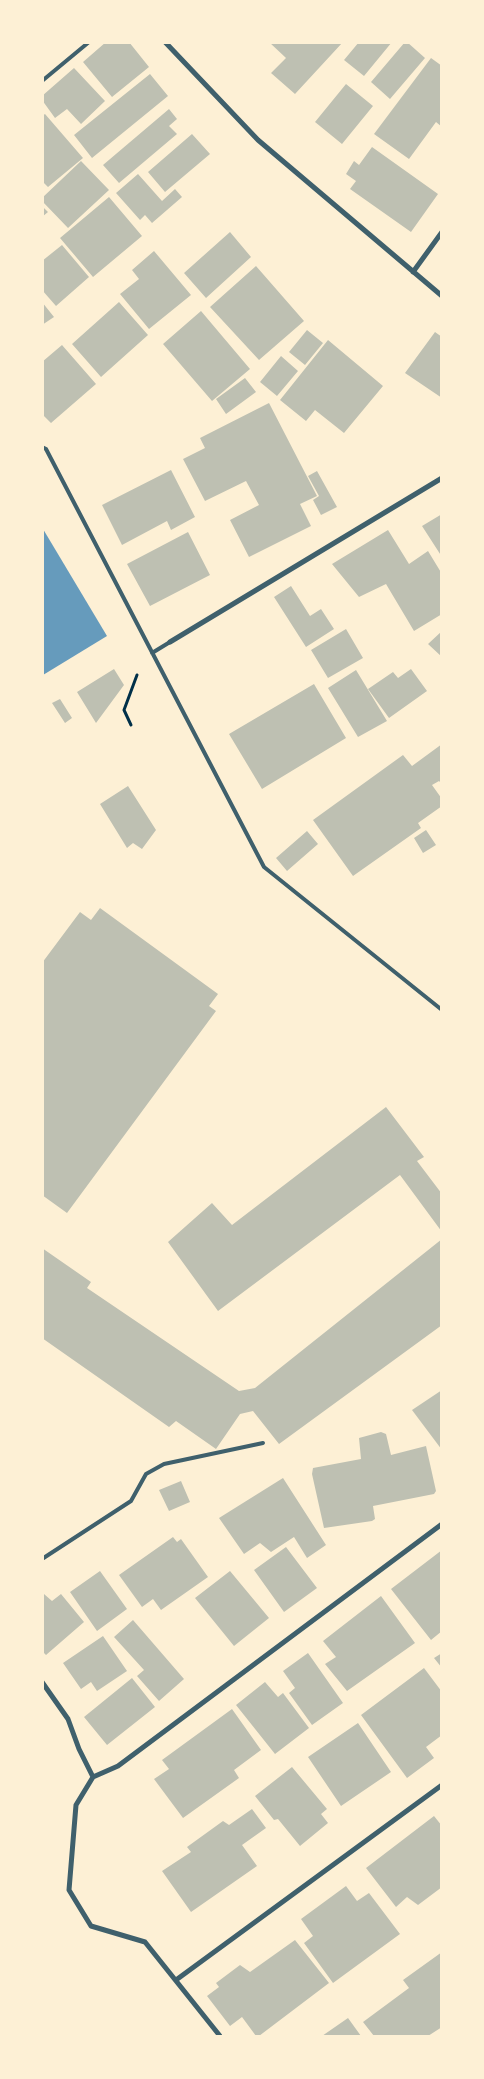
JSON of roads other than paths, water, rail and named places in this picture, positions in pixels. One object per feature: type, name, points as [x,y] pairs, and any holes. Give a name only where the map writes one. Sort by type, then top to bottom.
[{"type":"street","points":[[165,42],[258,140],[442,296]]},
{"type":"street","points":[[413,272],[442,232]]},
{"type":"street","points":[[170,642],[442,478]]},
{"type":"street","points":[[220,2036],[145,1942],[91,1926],[69,1890],[76,1805],[93,1777],[118,1766],[442,1524]]},
{"type":"street","points":[[42,1682],[68,1719],[79,1749],[93,1777]]},
{"type":"street","points":[[176,1980],[442,1785]]},
{"type":"lane","points":[[42,82],[89,42]]},
{"type":"lane","points":[[42,447],[46,449],[264,867],[442,1010]]},
{"type":"lane","points":[[152,653],[170,642]]},
{"type":"lane","points":[[42,1559],[131,1501],[146,1474],[164,1464],[263,1443]]},
{"type":"water","points":[[43,529],[107,636],[42,675]]}]
